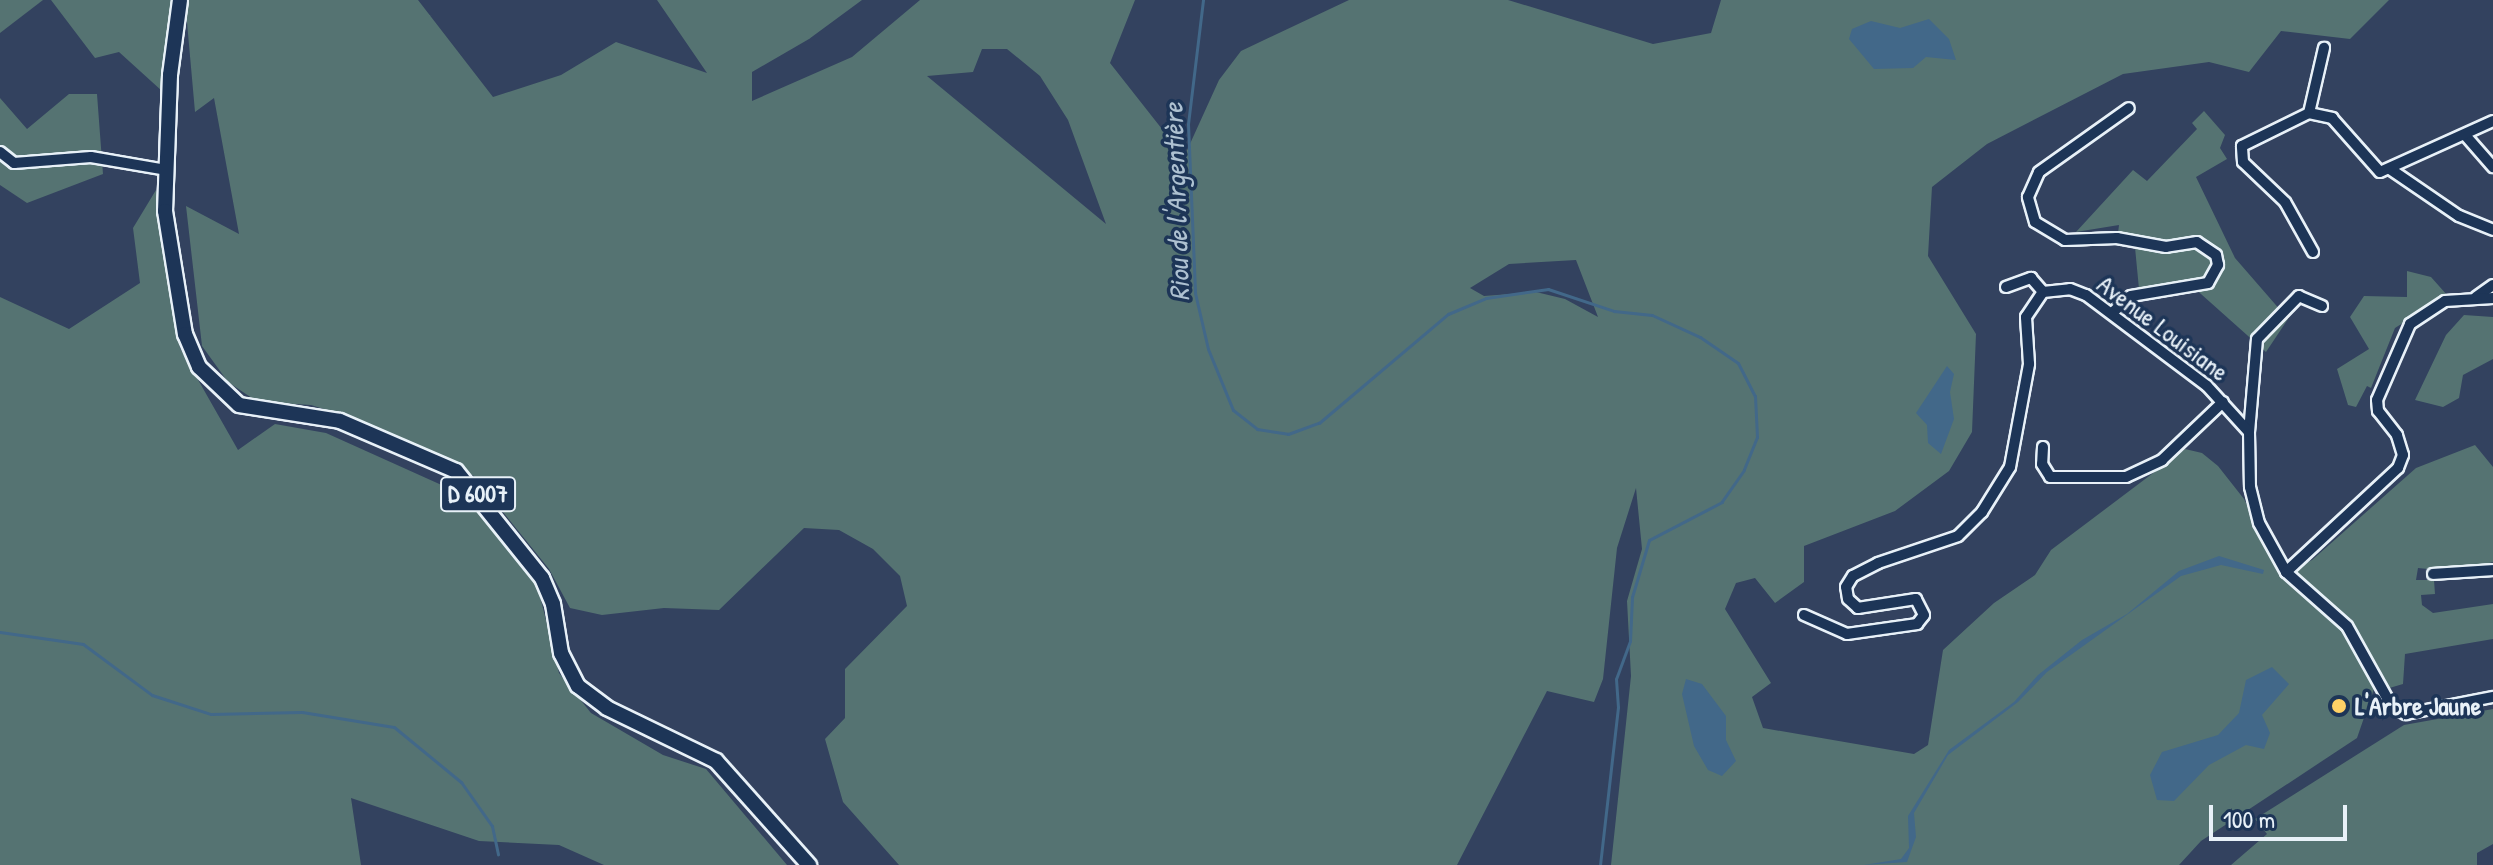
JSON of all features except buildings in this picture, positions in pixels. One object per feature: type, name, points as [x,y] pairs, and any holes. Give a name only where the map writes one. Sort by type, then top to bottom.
[{"type":"main road","name":"D 6007","points":[[180,0],[170,75],[167,228],[185,334],[199,367],[222,393],[256,411],[291,410],[340,421],[456,471],[542,578],[553,604],[561,653],[578,686],[607,708],[716,761],[809,865]]},
{"type":"street","points":[[2309,113],[2324,48]]},
{"type":"street","points":[[2112,313],[2131,296],[2208,283],[2218,265],[2209,247],[2197,242],[2166,247],[2117,238],[2065,240],[2035,222],[2028,197],[2039,172],[2129,108]]},
{"type":"street","points":[[2313,252],[2285,202],[2243,162],[2242,146],[2309,113],[2332,118],[2380,172],[2493,121]]},
{"type":"street","points":[[2465,135],[2493,167]]},
{"type":"street","points":[[0,152],[14,163],[91,157],[166,170]]},
{"type":"street","points":[[2390,169],[2459,216],[2493,230]]},
{"type":"street","name":"Avenue Louisiane","points":[[2006,287],[2031,278],[2043,292],[2070,289],[2112,313],[2223,402],[2249,432]]},
{"type":"street","points":[[2476,297],[2493,285]]},
{"type":"street","points":[[1804,615],[1847,634],[1917,624],[1924,615],[1916,599],[1858,608],[1848,599],[1846,587],[1853,576],[1878,563],[1958,536],[1982,512],[2010,467],[2029,364],[2026,317],[2043,292]]},
{"type":"street","points":[[2322,306],[2299,296],[2257,339],[2249,432],[2250,487],[2259,523],[2286,572],[2347,626],[2377,689],[2392,707],[2406,714],[2493,697]]},
{"type":"street","points":[[2286,572],[2398,468],[2403,455],[2397,435],[2378,411],[2377,400],[2410,324],[2445,301],[2493,298]]},
{"type":"street","points":[[2043,447],[2042,464],[2050,477],[2126,477],[2162,460],[2223,402]]},
{"type":"street","points":[[2433,574],[2493,570]]},
{"type":"green space","points":[[0,0],[43,0],[0,33]]},
{"type":"green space","points":[[51,0],[174,0],[162,91],[119,52],[95,58]]},
{"type":"green space","points":[[185,0],[418,0],[493,97],[561,75],[616,42],[707,73],[657,0],[862,0],[809,39],[752,72],[752,101],[852,57],[920,0],[1135,0],[1110,63],[1184,157],[1219,80],[1241,51],[1349,0],[1508,0],[1653,44],[1711,33],[1721,0],[2389,0],[2350,39],[2281,31],[2249,72],[2209,62],[2123,74],[1987,144],[1932,187],[1928,256],[1976,334],[1972,432],[1949,471],[1895,511],[1804,546],[1804,582],[1775,603],[1755,578],[1736,583],[1725,609],[1771,683],[1752,697],[1763,728],[1914,754],[1928,745],[1943,650],[1994,603],[2035,575],[2051,550],[2185,449],[2202,453],[2218,466],[2244,499],[2283,574],[2312,560],[2416,468],[2475,445],[2493,467],[2493,562],[2458,572],[2418,568],[2416,580],[2434,580],[2435,594],[2421,595],[2422,605],[2433,613],[2493,604],[2493,639],[2405,654],[2403,684],[2386,689],[2354,629],[2348,636],[2375,686],[2357,738],[2201,841],[2179,865],[1611,865],[1631,676],[1627,601],[1642,549],[1636,488],[1617,548],[1603,679],[1594,702],[1547,691],[1457,865],[899,865],[843,802],[825,739],[845,718],[845,669],[907,606],[900,576],[873,549],[839,530],[804,528],[719,610],[664,608],[602,615],[570,608],[549,569],[474,476],[355,419],[311,405],[258,402],[228,382],[202,346],[186,206],[239,234],[214,98],[195,112]],"holes":[[[982,49],[1007,49],[1040,76],[1068,120],[1106,224],[927,76],[973,72]],[[1576,260],[1598,317],[1565,299],[1536,292],[1484,296],[1470,288],[1509,264]]]},
{"type":"green space","points":[[69,94],[97,94],[103,174],[27,203],[0,185],[0,98],[27,129]]},
{"type":"green space","points":[[2204,111],[2225,135],[2220,148],[2227,159],[2196,177],[2235,258],[2288,319],[2266,352],[2192,286],[2139,289],[2134,237],[2118,233],[2119,225],[2076,232],[2133,170],[2147,181],[2197,129],[2192,123]]},
{"type":"green space","points":[[156,190],[180,348],[238,450],[275,424],[326,433],[466,496],[538,588],[559,673],[591,713],[663,755],[706,769],[787,865],[604,865],[559,845],[479,841],[351,798],[361,865],[0,865],[0,297],[69,329],[140,283],[133,228]]},
{"type":"green space","points":[[2407,271],[2431,277],[2447,295],[2395,328],[2371,388],[2367,386],[2356,407],[2348,405],[2337,369],[2369,349],[2350,317],[2364,296],[2407,297]]},
{"type":"green space","points":[[2464,315],[2493,317],[2493,359],[2463,375],[2459,398],[2443,407],[2415,400],[2446,335]]},
{"type":"green space","points":[[2493,709],[2493,844],[2477,853],[2477,865],[2231,865],[2267,834],[2255,819],[2404,725]]},
{"type":"water","points":[[1929,19],[1949,39],[1956,60],[1926,57],[1913,68],[1874,69],[1849,39],[1852,29],[1871,21],[1900,28]]},
{"type":"water","points":[[1947,366],[1954,374],[1950,392],[1954,419],[1941,454],[1928,443],[1927,425],[1916,413]]},
{"type":"water","points":[[2219,556],[2264,570],[2263,574],[2221,565],[2181,576],[2047,672],[2018,702],[1948,755],[1914,813],[1916,837],[1907,862],[1864,865],[1901,859],[1909,848],[1908,816],[1949,750],[2014,702],[2038,675],[2082,640],[2127,614],[2179,571]]},
{"type":"water","points":[[2272,667],[2289,684],[2262,715],[2270,733],[2264,749],[2246,745],[2209,765],[2174,801],[2157,800],[2150,775],[2162,752],[2218,735],[2239,713],[2246,680]]},
{"type":"water","points":[[1686,679],[1702,684],[1726,716],[1726,740],[1736,761],[1722,776],[1708,770],[1694,746],[1682,694]]},
{"type":"waterway","name":"Riou de l'Argentière","points":[[1203,0],[1188,124],[1195,293],[1208,349],[1233,410],[1257,429],[1288,434],[1319,423],[1448,314],[1486,298],[1548,289],[1614,311],[1652,315],[1700,337],[1738,363],[1755,396],[1757,437],[1744,470],[1722,502],[1649,540],[1632,597],[1630,641],[1616,679],[1618,707],[1600,865]]},
{"type":"waterway","points":[[0,632],[83,644],[152,695],[211,714],[302,712],[394,727],[461,782],[492,826],[498,854]]},
{"type":"place","name":"L'Arbre Jaune","points":[[2339,706]]}]
